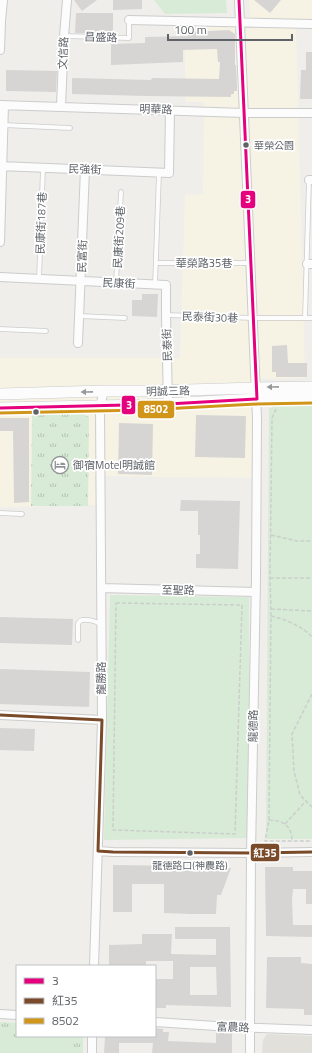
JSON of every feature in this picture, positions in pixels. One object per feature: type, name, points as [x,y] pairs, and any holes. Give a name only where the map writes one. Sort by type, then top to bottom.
[{"type":"street","points":[[0,50],[0,21],[3,0]]},
{"type":"street","name":"文信路","points":[[61,106],[67,0]]},
{"type":"street","name":"龍德路","points":[[239,0],[257,399],[250,1053]]},
{"type":"street","name":"昌盛路","points":[[128,20],[312,24]]},
{"type":"street","points":[[0,242],[3,125],[2,105]]},
{"type":"street","name":"明華路","points":[[2,105],[244,113],[312,113]]},
{"type":"street","name":"民強街","points":[[1,166],[169,173],[170,110]]},
{"type":"street","name":"民富街","points":[[78,343],[85,169]]},
{"type":"street","name":"民康街","points":[[0,277],[166,285]]},
{"type":"street","name":"民泰街","points":[[166,285],[168,404]]},
{"type":"street","name":"明誠三路","points":[[0,394],[312,387]]},
{"type":"street","name":"龍勝路","points":[[94,965],[102,720],[100,406],[104,391]]},
{"type":"street","name":"明誠三路","points":[[0,408],[168,404],[257,399],[312,398]]},
{"type":"street","name":"至聖路","points":[[101,588],[256,592]]},
{"type":"street","points":[[0,715],[102,720]]},
{"type":"street","points":[[98,851],[251,853],[312,852]]},
{"type":"street","points":[[0,1014],[16,1015]]},
{"type":"street","name":"富農路","points":[[156,1022],[312,1030]]},
{"type":"street","points":[[92,1037],[92,1053]]},
{"type":"lane","name":"昌盛路","points":[[64,36],[129,38],[128,20]]},
{"type":"lane","points":[[3,125],[70,128]]},
{"type":"lane","name":"民康街187巷","points":[[39,279],[43,168]]},
{"type":"lane","points":[[155,285],[159,172]]},
{"type":"lane","points":[[305,318],[310,264],[311,180]]},
{"type":"lane","name":"民康街209巷","points":[[116,283],[121,192]]},
{"type":"lane","name":"華榮路35巷","points":[[156,263],[251,262]]},
{"type":"lane","name":"民泰街30巷","points":[[166,315],[312,318]]},
{"type":"lane","points":[[79,316],[125,318]]},
{"type":"lane","points":[[0,329],[46,332]]},
{"type":"lane","points":[[0,513],[22,514]]},
{"type":"lane","points":[[78,640],[78,622],[82,620],[96,621],[101,625]]},
{"type":"path","points":[[272,418],[269,820],[265,841],[312,840]]},
{"type":"path","points":[[271,535],[297,542],[312,541]]},
{"type":"path","points":[[270,578],[312,578]]},
{"type":"path","points":[[116,603],[242,605],[235,834],[113,830],[116,603]]},
{"type":"path","points":[[271,609],[312,611]]},
{"type":"path","points":[[271,616],[281,618],[312,634]]},
{"type":"path","points":[[307,631],[312,637]]},
{"type":"path","points":[[312,694],[292,734],[294,771],[300,795],[312,807]]},
{"type":"path","points":[[285,824],[306,801]]},
{"type":"path","points":[[269,820],[275,820],[285,824],[292,834],[292,841]]},
{"type":"shaded area","points":[[249,0],[312,0],[312,26],[296,26],[305,378],[251,379],[254,407],[253,478],[95,476],[96,505],[0,507],[0,358],[180,358],[185,195],[203,194],[204,102],[186,102],[184,26],[251,25]]},
{"type":"shaded area","points":[[267,1034],[312,1036],[312,1053],[262,1053],[263,1040]]},
{"type":"green space","points":[[154,0],[226,0],[227,13],[165,14]]},
{"type":"green space","points":[[278,403],[312,403],[312,839],[266,839],[269,409]]},
{"type":"green space","name":"御宿Motel明誠館","points":[[32,414],[83,414],[89,417],[88,506],[31,506]]},
{"type":"green space","points":[[110,595],[249,597],[249,838],[104,840]]},
{"type":"green space","points":[[0,1022],[16,1023],[16,1037],[83,1037],[83,1053],[0,1053]]},
{"type":"green space","points":[[0,1038],[66,1040],[66,1053],[0,1053]]},
{"type":"building","points":[[74,0],[97,0],[82,11]]},
{"type":"building","points":[[113,0],[142,0],[142,9],[113,10]]},
{"type":"building","points":[[254,0],[281,0],[270,13]]},
{"type":"building","points":[[76,13],[113,13],[113,33],[75,33]]},
{"type":"building","points":[[229,30],[235,34],[235,65],[237,85],[237,91],[234,91],[234,94],[231,94],[231,97],[72,94],[72,78],[151,80],[152,78],[219,79],[220,62],[218,62],[217,49],[183,50],[183,62],[111,65],[111,44],[145,43],[145,37],[188,36],[188,32]]},
{"type":"building","points":[[306,52],[312,52],[312,99],[300,99],[301,70],[306,70]]},
{"type":"building","points":[[6,70],[57,71],[56,92],[6,91]]},
{"type":"building","points":[[142,294],[158,294],[157,317],[132,316],[132,300],[142,300]]},
{"type":"building","points":[[287,345],[288,363],[307,363],[307,377],[276,377],[276,372],[272,372],[272,346]]},
{"type":"building","points":[[196,415],[246,416],[245,458],[195,457]]},
{"type":"building","points":[[0,418],[29,418],[29,502],[14,503],[13,431],[0,431]]},
{"type":"building","points":[[119,423],[153,424],[152,475],[118,474]]},
{"type":"building","points":[[181,500],[240,501],[238,569],[196,568],[196,554],[200,554],[198,511],[180,511]]},
{"type":"building","points":[[0,617],[73,619],[72,645],[0,643]]},
{"type":"building","points":[[0,669],[90,672],[89,707],[0,704]]},
{"type":"building","points":[[0,728],[35,729],[34,751],[0,750]]},
{"type":"building","points":[[113,865],[183,866],[183,869],[231,868],[221,895],[217,895],[216,914],[190,914],[164,913],[164,884],[132,884],[132,912],[113,912]]},
{"type":"building","points":[[265,867],[293,867],[293,871],[312,871],[312,904],[306,904],[306,889],[293,889],[292,900],[293,925],[312,925],[312,937],[266,936]]},
{"type":"building","points":[[175,927],[230,927],[231,1007],[166,1005],[166,1008],[156,1008],[156,979],[173,979],[173,961],[146,961],[146,965],[109,965],[109,945],[142,944],[142,934],[172,934],[171,954],[216,955],[216,939],[175,939]],"holes":[[[190,967],[216,967],[217,995],[190,995]]]},
{"type":"building","points":[[267,957],[301,957],[301,963],[312,964],[312,1015],[304,1015],[304,1009],[266,1008]]},
{"type":"building","points":[[156,1028],[163,1029],[163,1032],[169,1032],[168,1041],[216,1043],[216,1032],[232,1033],[232,1053],[152,1053],[153,1043],[119,1043],[119,1053],[104,1053],[105,1037],[156,1037]]},
{"type":"transit line","name":"3","points":[[239,0],[257,399]]},
{"type":"transit line","name":"3","points":[[0,408],[168,404],[257,399]]},
{"type":"transit line","name":"8502","points":[[0,413],[144,410],[257,404],[312,403]]},
{"type":"transit line","name":"紅35","points":[[0,715],[102,720]]},
{"type":"transit line","name":"紅35","points":[[98,851],[102,720]]},
{"type":"transit line","name":"紅35","points":[[98,851],[251,853],[312,852]]},
{"type":"place","name":"華榮公園","points":[[246,145]]},
{"type":"place","name":"御宿Motel明誠館","points":[[60,465]]},
{"type":"place","name":"龍德路口(神農路)","points":[[190,853]]}]
